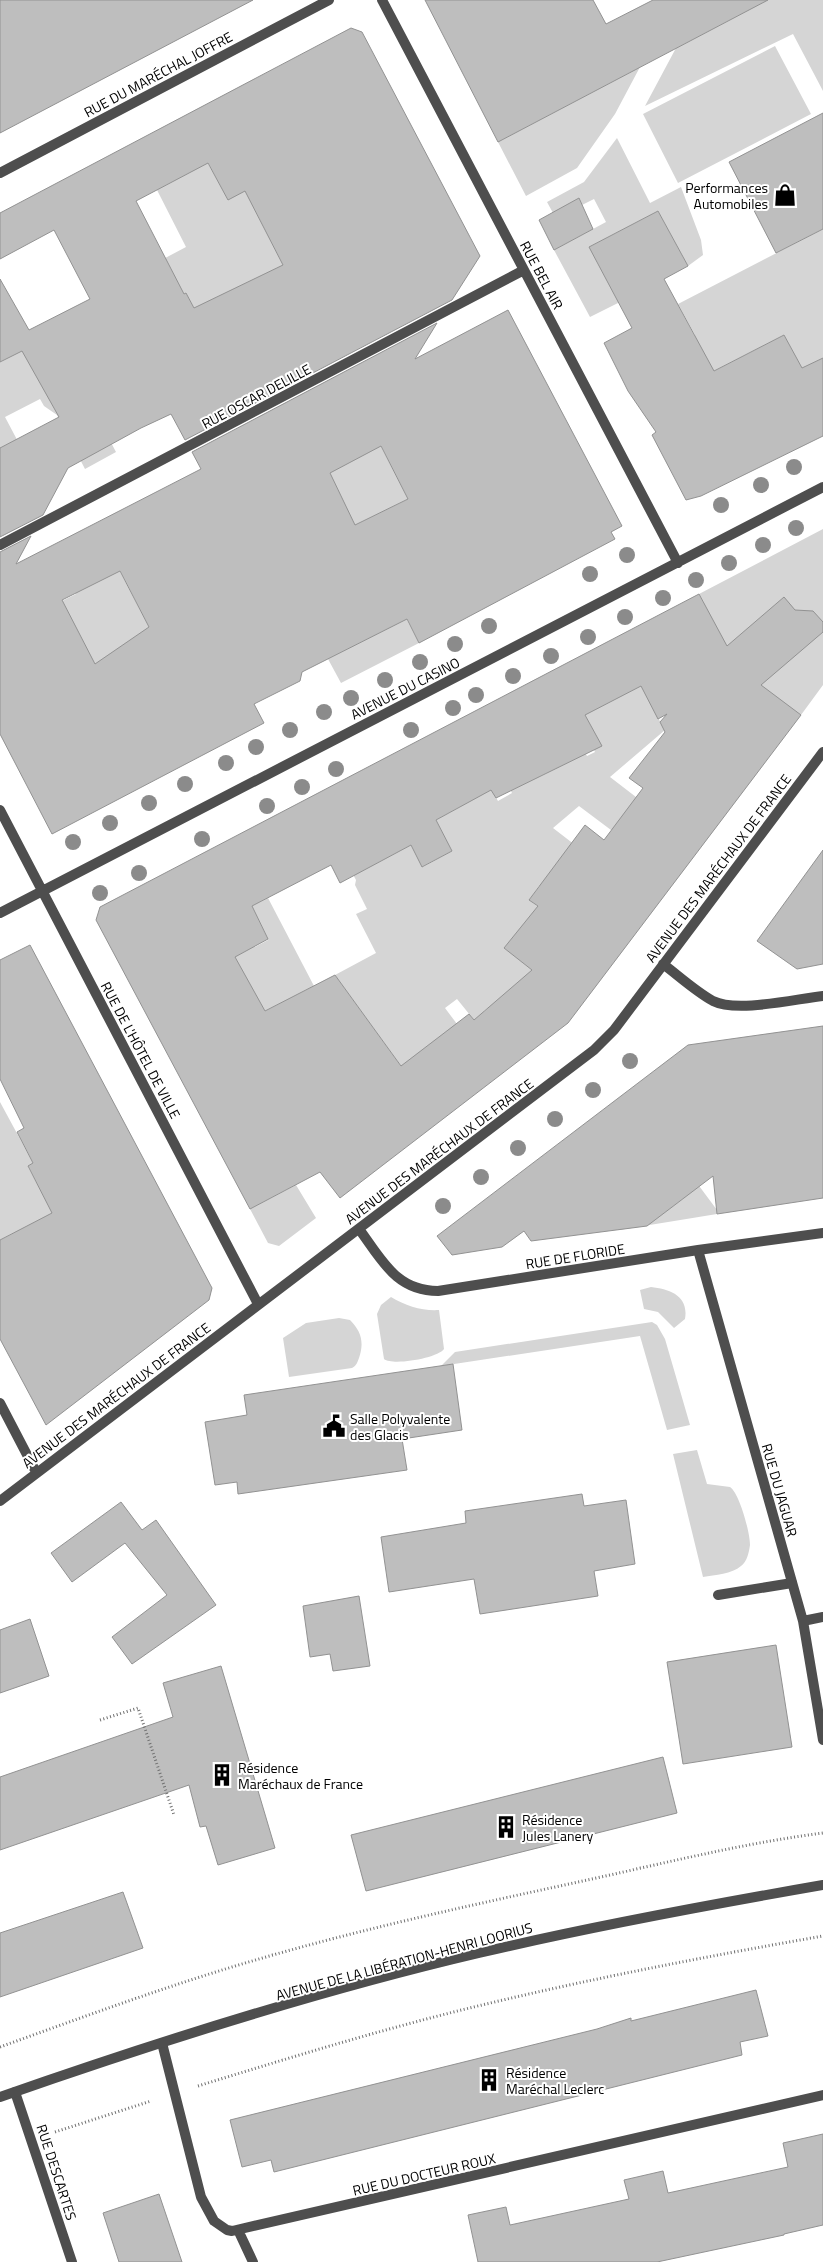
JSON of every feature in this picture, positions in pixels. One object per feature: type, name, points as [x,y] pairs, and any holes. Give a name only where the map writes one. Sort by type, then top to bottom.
[{"type":"street","name":"RUE DU MARÉCHAL JOFFRE","points":[[0,173],[329,0]]},
{"type":"street","name":"RUE BEL AIR","points":[[382,0],[678,563]]},
{"type":"street","name":"RUE OSCAR DELILLE","points":[[0,545],[524,270]]},
{"type":"street","name":"AVENUE DU CASINO","points":[[0,913],[823,487]]},
{"type":"street","name":"AVENUE DES MARÉCHAUX DE FRANCE","points":[[0,1501],[594,1050],[614,1030],[823,752]]},
{"type":"street","name":"RUE DE L'HÔTEL DE VILLE","points":[[0,810],[258,1304]]},
{"type":"street","points":[[663,964],[712,1000],[727,1005],[744,1006],[823,996]]},
{"type":"street","name":"RUE DE FLORIDE","points":[[359,1229],[402,1282],[420,1290],[429,1291],[446,1291],[698,1250],[823,1233]]},
{"type":"street","name":"RUE DU JAGUAR","points":[[698,1250],[803,1620],[823,1740]]},
{"type":"street","points":[[0,1403],[36,1472]]},
{"type":"street","points":[[718,1595],[792,1583]]},
{"type":"street","points":[[803,1620],[823,1617]]},
{"type":"street","name":"AVENUE DE LA LIBÉRATION-HENRI LOORIUS","points":[[0,2097],[162,2043],[309,1998],[477,1953],[676,1911],[823,1884]]},
{"type":"street","points":[[162,2043],[204,2207],[209,2216],[220,2226],[227,2230],[238,2230],[253,2262]]},
{"type":"street","name":"RUE DESCARTES","points":[[15,2092],[72,2262]]},
{"type":"street","name":"RUE DU DOCTEUR ROUX","points":[[238,2230],[823,2095]]},
{"type":"path","points":[[100,1720],[138,1708],[174,1815]]},
{"type":"path","points":[[0,2046],[224,1969],[422,1916],[668,1862],[786,1838],[823,1833]]},
{"type":"path","points":[[32,2140],[355,2038],[484,2005],[723,1954],[823,1936]]},
{"type":"shaded area","points":[[732,0],[823,0],[823,91],[793,34],[645,106],[676,48],[739,15]]},
{"type":"shaded area","points":[[775,46],[811,114],[678,183],[643,114]]},
{"type":"shaded area","points":[[640,67],[615,114],[577,168],[526,196],[498,142]]},
{"type":"shaded area","points":[[617,138],[650,203],[681,187],[701,240],[703,255],[688,266],[658,211],[591,246],[598,264],[620,302],[590,317],[554,250],[606,222],[594,199],[582,205],[553,213],[547,202],[584,182]]},
{"type":"shaded area","points":[[207,162],[228,199],[245,190],[299,296],[213,342],[186,293],[171,301],[152,265],[186,247],[157,190]]},
{"type":"shaded area","points":[[823,229],[823,364],[810,384],[784,335],[704,376],[670,348],[695,335],[678,304]]},
{"type":"shaded area","points":[[53,333],[116,452],[85,469],[57,415],[44,406],[40,399],[5,417],[23,451],[0,464],[0,362]]},
{"type":"shaded area","points":[[378,441],[408,499],[357,524],[419,643],[341,683],[328,659],[363,641],[330,473]]},
{"type":"shaded area","points":[[823,529],[823,685],[801,715],[699,649],[682,615],[704,603],[699,594]]},
{"type":"shaded area","points":[[119,570],[149,627],[99,673],[62,601],[76,594],[75,592]]},
{"type":"shaded area","points":[[543,676],[587,756],[595,752],[592,746],[599,742],[584,713],[651,680],[657,716],[665,730],[610,777],[636,797],[647,857],[579,806],[553,828],[614,875],[556,898],[539,886],[529,900],[546,912],[516,934],[504,948],[544,979],[489,1007],[484,1011],[489,1017],[474,1020],[457,999],[445,1008],[457,1024],[410,1078],[335,975],[376,953],[356,914],[367,909],[355,885],[356,880],[351,871],[371,866],[411,845],[423,867],[452,851],[436,820],[460,807],[486,780],[498,801],[512,793],[492,755],[508,746],[528,782],[547,773],[532,747],[557,733],[530,682]]},
{"type":"shaded area","points":[[268,898],[314,986],[265,1011],[259,1001],[199,990],[251,940],[255,947],[268,940],[252,906]]},
{"type":"shaded area","points":[[0,1102],[33,1163],[28,1167],[44,1197],[76,1200],[17,1237],[15,1232],[0,1240]]},
{"type":"shaded area","points":[[631,1158],[669,1209],[684,1198],[682,1163],[717,1210],[717,1214],[619,1230],[604,1209]]},
{"type":"shaded area","points":[[296,1185],[316,1218],[279,1246],[268,1243],[250,1209]]},
{"type":"shaded area","points":[[651,1287],[671,1292],[681,1299],[684,1305],[685,1319],[674,1328],[658,1312],[644,1309],[640,1290]]},
{"type":"shaded area","points":[[391,1297],[414,1307],[426,1310],[439,1310],[444,1349],[433,1355],[415,1360],[396,1362],[384,1359],[377,1314],[381,1305]]},
{"type":"shaded area","points":[[339,1318],[350,1320],[361,1338],[362,1343],[356,1365],[352,1368],[289,1377],[283,1338],[306,1323]]},
{"type":"shaded area","points":[[652,1322],[657,1325],[665,1339],[690,1425],[667,1430],[640,1336],[441,1366],[455,1352]]},
{"type":"shaded area","points":[[697,1450],[707,1484],[730,1487],[734,1491],[741,1505],[750,1539],[746,1559],[737,1569],[723,1574],[703,1577],[673,1454]]},
{"type":"building","points":[[0,0],[253,0],[0,133]]},
{"type":"building","points":[[425,0],[593,0],[606,24],[653,0],[768,0],[498,142]]},
{"type":"building","points":[[351,28],[362,32],[480,256],[452,300],[185,440],[171,414],[141,428],[68,468],[43,515],[0,537],[0,448],[59,417],[22,351],[0,362],[0,279],[29,330],[90,299],[54,230],[0,259],[0,213]],"holes":[[[208,163],[228,200],[245,191],[283,265],[194,308],[186,293],[184,294],[136,201]]]},
{"type":"building","name":"Performances Automobiles","points":[[823,113],[823,229],[776,253],[729,162]]},
{"type":"building","points":[[579,198],[593,229],[554,250],[539,220]]},
{"type":"building","points":[[658,211],[688,266],[664,279],[714,371],[784,335],[802,368],[823,358],[823,436],[701,496],[686,500],[652,435],[656,432],[628,391],[604,343],[632,328],[589,247]]},
{"type":"building","points":[[508,310],[622,526],[611,532],[615,539],[419,643],[407,619],[302,672],[300,681],[254,704],[264,723],[52,834],[0,734],[0,552],[31,536],[16,564],[201,469],[192,452],[437,323],[415,359]],"holes":[[[381,446],[408,499],[355,525],[330,473]],[[120,571],[149,627],[95,664],[62,600]]]},
{"type":"building","points":[[699,594],[727,646],[784,597],[795,610],[813,611],[823,622],[823,632],[761,685],[801,715],[568,1023],[340,1198],[320,1172],[250,1209],[96,920],[100,907]],"holes":[[[641,686],[658,719],[667,714],[660,722],[665,732],[629,778],[643,788],[604,840],[585,825],[529,900],[538,906],[504,948],[532,970],[474,1020],[469,1014],[401,1066],[335,975],[265,1011],[235,957],[268,939],[252,906],[331,865],[340,883],[411,845],[422,867],[452,851],[436,820],[491,790],[496,798],[602,746],[585,715]]]},
{"type":"building","points":[[823,850],[823,964],[797,969],[757,941]]},
{"type":"building","points":[[30,945],[212,1288],[209,1300],[46,1425],[0,1339],[0,1240],[52,1213],[28,1166],[33,1163],[17,1132],[24,1128],[0,1079],[0,960]]},
{"type":"building","points":[[823,1026],[823,1198],[717,1214],[713,1176],[647,1226],[531,1241],[524,1231],[502,1247],[452,1255],[437,1236],[688,1045]]},
{"type":"building","name":"Salle Polyvalente des Glacis","points":[[453,1364],[462,1430],[402,1439],[407,1470],[238,1494],[237,1482],[215,1485],[205,1422],[247,1415],[244,1395]]},
{"type":"building","points":[[582,1494],[584,1506],[626,1500],[635,1564],[594,1571],[598,1596],[480,1614],[474,1579],[389,1592],[381,1537],[466,1523],[465,1511]]},
{"type":"building","points":[[121,1502],[142,1530],[156,1520],[216,1605],[132,1664],[112,1637],[167,1595],[125,1543],[72,1582],[51,1553]]},
{"type":"building","points":[[359,1596],[370,1666],[333,1671],[330,1654],[310,1657],[303,1606]]},
{"type":"building","points":[[30,1619],[49,1676],[0,1693],[0,1630]]},
{"type":"building","points":[[776,1645],[792,1747],[683,1764],[667,1662]]},
{"type":"building","points":[[221,1666],[275,1848],[218,1865],[206,1826],[200,1827],[189,1785],[0,1850],[0,1777],[173,1717],[163,1683]]},
{"type":"building","name":"Résidence Jules Lanery","points":[[663,1757],[677,1813],[366,1891],[351,1835]]},
{"type":"building","points":[[123,1892],[143,1948],[0,1997],[0,1933]]},
{"type":"building","name":"Résidence Maréchal Leclerc","points":[[756,1990],[768,2036],[740,2042],[742,2055],[274,2172],[271,2160],[242,2167],[230,2120],[597,2029],[631,2018],[631,2021]]},
{"type":"building","points":[[823,2134],[823,2225],[657,2262],[478,2262],[468,2215],[506,2207],[510,2225],[629,2199],[624,2180],[663,2171],[668,2193],[788,2167],[783,2143]]},
{"type":"building","points":[[159,2194],[182,2262],[119,2262],[103,2213]]},
{"type":"place","name":"Performances Automobiles","points":[[785,195]]},
{"type":"place","name":"Salle Polyvalente des Glacis","points":[[334,1426]]},
{"type":"place","name":"Résidence Maréchaux de France","points":[[222,1775]]},
{"type":"place","name":"Résidence Jules Lanery","points":[[506,1827]]},
{"type":"place","name":"Résidence Maréchal Leclerc","points":[[489,2080]]}]
